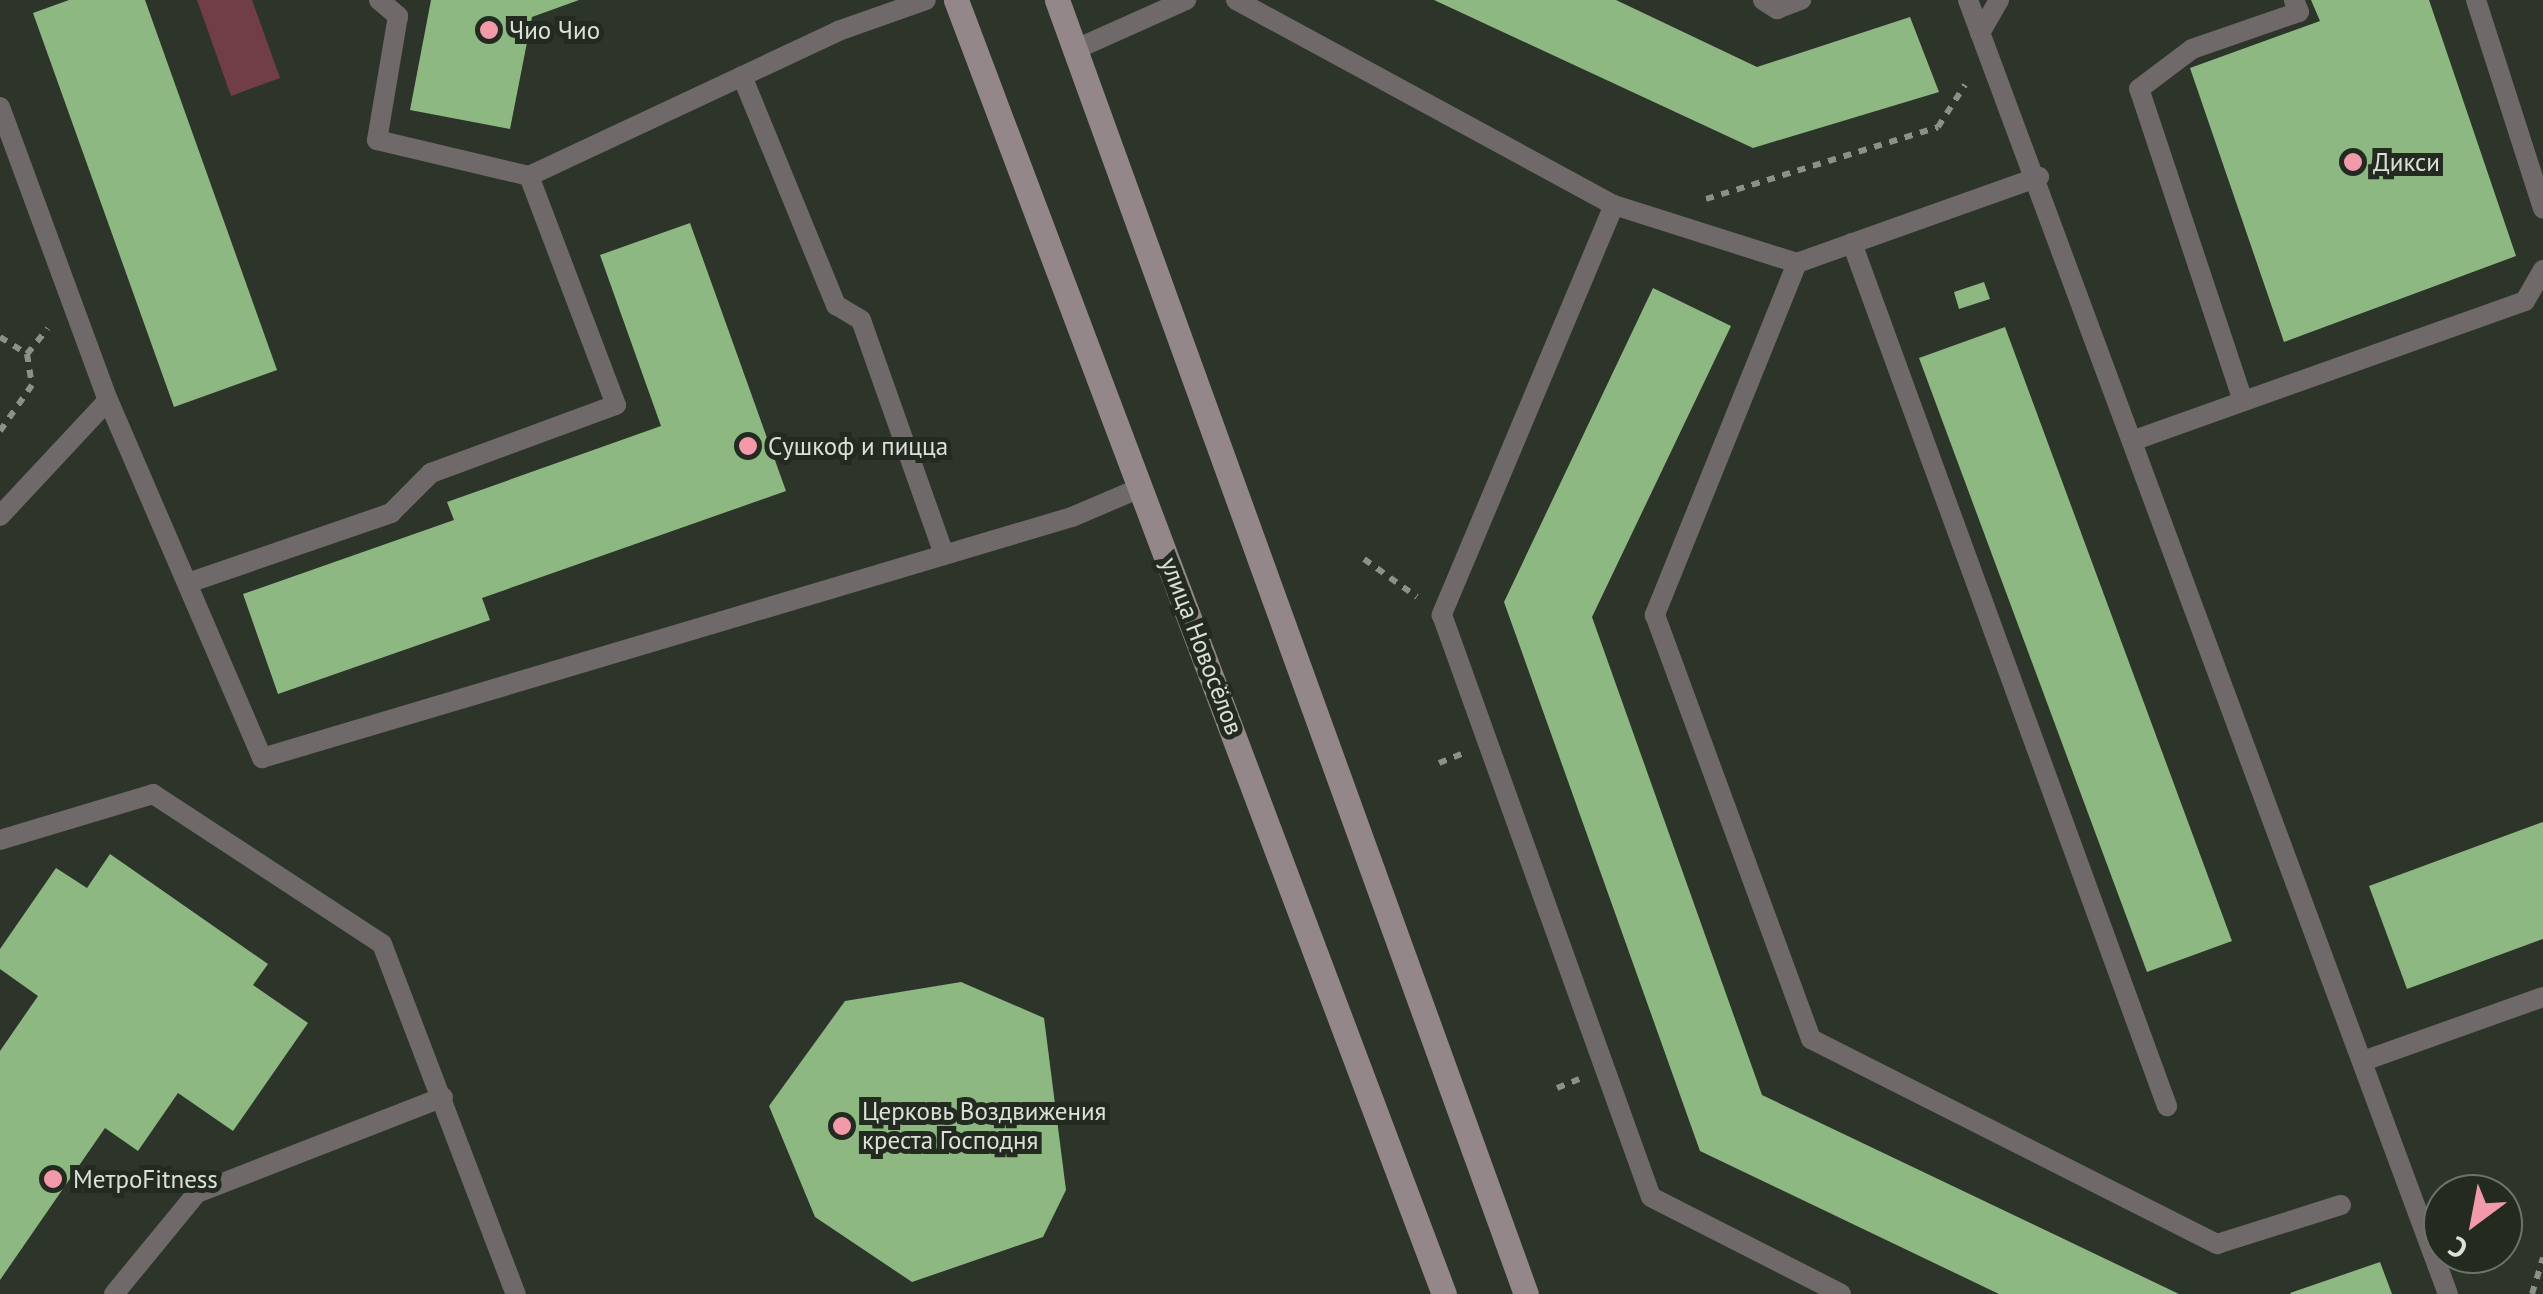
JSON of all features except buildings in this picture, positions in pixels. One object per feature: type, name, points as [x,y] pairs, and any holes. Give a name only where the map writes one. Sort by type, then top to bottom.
[{"type":"main road","name":"улица Новосёлов","points":[[956,0],[1444,1294]]},
{"type":"main road","points":[[1057,0],[1526,1294]]},
{"type":"lane","points":[[379,0],[398,16],[377,140],[529,176],[742,76],[926,0]]},
{"type":"lane","points":[[1074,50],[1186,0]]},
{"type":"lane","points":[[1236,0],[1614,206],[1797,263],[2039,177]]},
{"type":"lane","points":[[1764,0],[1778,9],[1802,0]]},
{"type":"lane","points":[[1968,0],[2039,177],[2132,442],[2366,1060],[2448,1294]]},
{"type":"lane","points":[[1984,42],[1999,0]]},
{"type":"lane","points":[[2242,398],[2139,89],[2192,49],[2299,12],[2294,0]]},
{"type":"lane","points":[[2476,0],[2543,209]]},
{"type":"lane","points":[[742,76],[836,305],[862,320],[944,554]]},
{"type":"lane","points":[[0,107],[108,400],[262,758],[944,554],[1140,488]]},
{"type":"lane","points":[[188,584],[391,513],[430,473],[616,405],[529,176]]},
{"type":"lane","points":[[1614,206],[1442,616],[1651,1198],[1841,1294]]},
{"type":"lane","points":[[1852,244],[2168,1106]]},
{"type":"lane","points":[[1797,263],[1654,614],[1811,1038],[2217,1244],[2341,1206]]},
{"type":"lane","points":[[2132,442],[2242,398],[2526,301],[2543,270]]},
{"type":"lane","points":[[0,516],[108,400]]},
{"type":"lane","points":[[0,840],[129,797],[153,794],[382,944],[516,1294]]},
{"type":"lane","points":[[2366,1060],[2543,997]]},
{"type":"lane","points":[[114,1294],[196,1193],[443,1097]]},
{"type":"path","points":[[1690,198],[1938,127],[1984,42]]},
{"type":"path","points":[[0,337],[27,354],[32,385],[0,431]]},
{"type":"path","points":[[1364,559],[1442,616]]},
{"type":"path","points":[[2532,1294],[2543,1258]]},
{"type":"shaded area","points":[[197,0],[252,0],[280,78],[231,96]]},
{"type":"place","name":"Чио Чио","points":[[489,30]]},
{"type":"place","name":"Дикси","points":[[2353,162]]},
{"type":"place","name":"Сушкоф и пицца","points":[[748,446]]},
{"type":"place","name":"Церковь Воздвижения креста Господня","points":[[842,1126]]},
{"type":"place","name":"МетроFitness","points":[[53,1179]]}]
